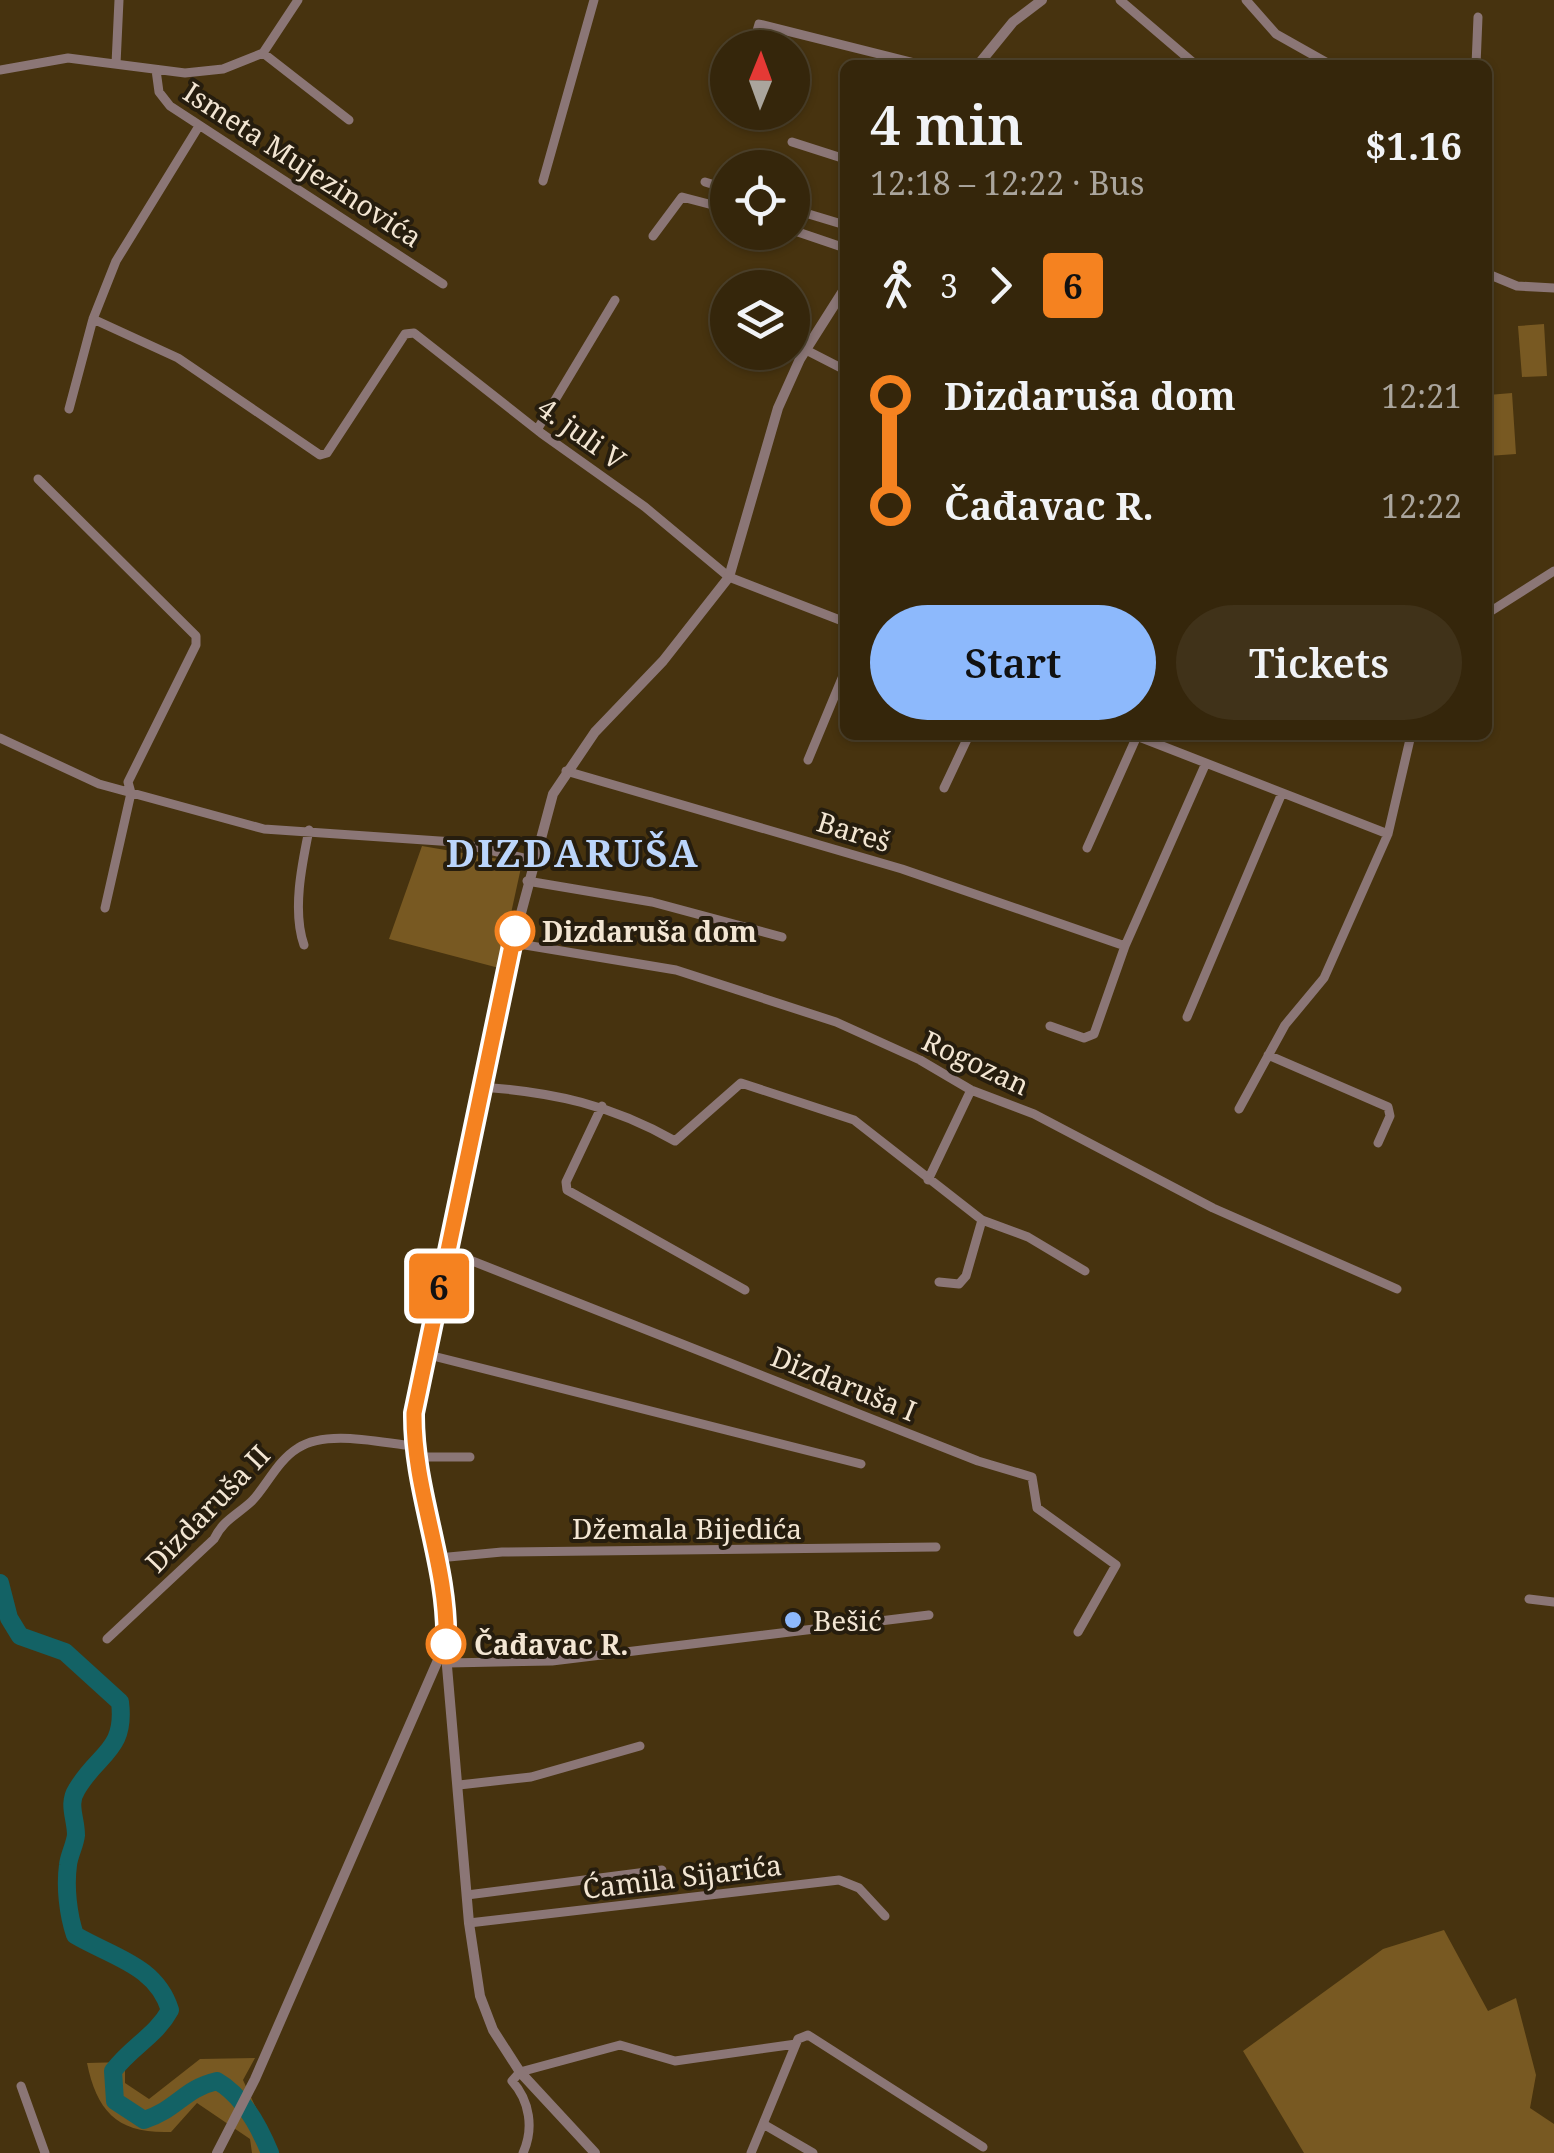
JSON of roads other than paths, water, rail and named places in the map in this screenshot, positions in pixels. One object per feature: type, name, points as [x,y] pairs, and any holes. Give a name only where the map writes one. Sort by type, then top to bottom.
[{"type":"street","points":[[116,64],[119,0]]},
{"type":"street","points":[[0,70],[68,58],[204,72],[263,53],[298,0]]},
{"type":"street","points":[[543,181],[594,0]]},
{"type":"street","points":[[982,60],[1013,22],[1042,0]]},
{"type":"street","points":[[1120,0],[1190,60]]},
{"type":"street","points":[[1246,0],[1276,34],[1322,60]]},
{"type":"street","points":[[1476,60],[1478,17]]},
{"type":"street","points":[[756,30],[758,24],[782,30]]},
{"type":"street","points":[[810,37],[903,60]]},
{"type":"street","points":[[263,53],[349,120]]},
{"type":"street","name":"Ismeta Mujezinovića","points":[[156,70],[162,100],[443,284]]},
{"type":"street","points":[[69,408],[93,319],[116,260],[198,126]]},
{"type":"street","points":[[792,142],[840,157]]},
{"type":"street","points":[[705,182],[710,184]]},
{"type":"street","points":[[652,236],[682,197],[710,204]]},
{"type":"street","points":[[810,214],[840,223]]},
{"type":"street","points":[[810,236],[840,246]]},
{"type":"street","points":[[1492,276],[1517,286],[1554,288]]},
{"type":"street","points":[[810,344],[840,296]]},
{"type":"street","points":[[537,430],[614,300]]},
{"type":"street","name":"4. juli V","points":[[93,319],[178,358],[320,456],[326,453],[405,334],[414,333],[537,430],[645,507],[730,577]]},
{"type":"street","points":[[810,352],[840,367]]},
{"type":"street","points":[[594,2153],[520,2072],[494,2030],[480,1996],[469,1923],[446,1644],[448,1602],[414,1452],[425,1354],[512,943],[553,794],[595,732],[698,620],[730,577],[775,416],[797,370]]},
{"type":"street","points":[[38,479],[196,636],[196,644],[128,782],[131,794],[105,908]]},
{"type":"street","points":[[1492,611],[1554,572]]},
{"type":"street","points":[[730,577],[840,621]]},
{"type":"street","points":[[808,760],[840,683]]},
{"type":"street","points":[[0,738],[99,784],[264,829],[454,842],[532,860]]},
{"type":"street","points":[[944,788],[968,740]]},
{"type":"street","points":[[1087,848],[1133,740]]},
{"type":"street","points":[[1146,740],[1388,834]]},
{"type":"street","points":[[1239,1109],[1284,1025],[1324,978],[1388,834],[1410,740]]},
{"type":"street","points":[[1050,1026],[1084,1038],[1094,1034],[1126,946],[1206,763]]},
{"type":"street","name":"Bareš","points":[[566,771],[902,869],[1126,946]]},
{"type":"street","points":[[1187,1017],[1282,793]]},
{"type":"street","points":[[304,945],[300,933],[302,862],[309,830]]},
{"type":"street","points":[[527,881],[668,906],[782,938]]},
{"type":"street","name":"Rogozan","points":[[512,943],[637,962],[746,990],[836,1022],[971,1090],[1034,1114],[1213,1208],[1397,1289]]},
{"type":"street","points":[[1268,1055],[1388,1107],[1390,1116],[1378,1143]]},
{"type":"street","points":[[481,1087],[544,1091],[602,1106],[676,1141],[741,1083],[854,1120],[982,1220],[1028,1237],[1085,1270]]},
{"type":"street","points":[[928,1180],[971,1090]]},
{"type":"street","points":[[602,1106],[566,1182],[567,1190],[746,1290]]},
{"type":"street","points":[[939,1282],[959,1284],[966,1276],[982,1220]]},
{"type":"street","name":"Dizdaruša I","points":[[446,1251],[978,1461],[1032,1476],[1037,1508],[1116,1565],[1078,1632]]},
{"type":"street","points":[[425,1354],[862,1464]]},
{"type":"street","name":"Dizdaruša II","points":[[107,1639],[214,1539],[221,1524],[252,1501],[296,1449],[312,1442],[335,1440],[470,1458]]},
{"type":"street","name":"Džemala Bijedića","points":[[438,1558],[502,1552],[936,1547]]},
{"type":"street","points":[[1529,1599],[1554,1602]]},
{"type":"street","points":[[448,1663],[552,1661],[929,1616]]},
{"type":"street","points":[[217,2153],[255,2079],[446,1644]]},
{"type":"street","points":[[459,1785],[531,1777],[640,1746]]},
{"type":"street","name":"Ćamila Sijarića","points":[[467,1895],[662,1870]]},
{"type":"street","name":"Ćamila Sijarića","points":[[469,1923],[840,1880],[859,1888],[886,1916]]},
{"type":"street","points":[[523,2153],[530,2122],[526,2103],[512,2081],[520,2072],[620,2045],[675,2061],[796,2044],[808,2035],[983,2147]]},
{"type":"street","points":[[751,2153],[796,2044]]},
{"type":"street","points":[[21,2086],[46,2153]]},
{"type":"street","points":[[763,2124],[813,2153]]},
{"type":"waterway","points":[[0,1583],[9,1618],[20,1636],[65,1652],[120,1702],[115,1742],[85,1777],[73,1800],[76,1835],[67,1873],[69,1909],[75,1935],[144,1972],[170,2010],[113,2071],[115,2101],[144,2120],[217,2081],[249,2112],[270,2153]]},
{"type":"place","name":"Dizdaruša dom","points":[[515,931]]},
{"type":"place","name":"Bešić","points":[[793,1620]]},
{"type":"place","name":"Čađavac R.","points":[[446,1644]]},
{"type":"district","name":"DIZDARUŠA","points":[[573,852]]}]
